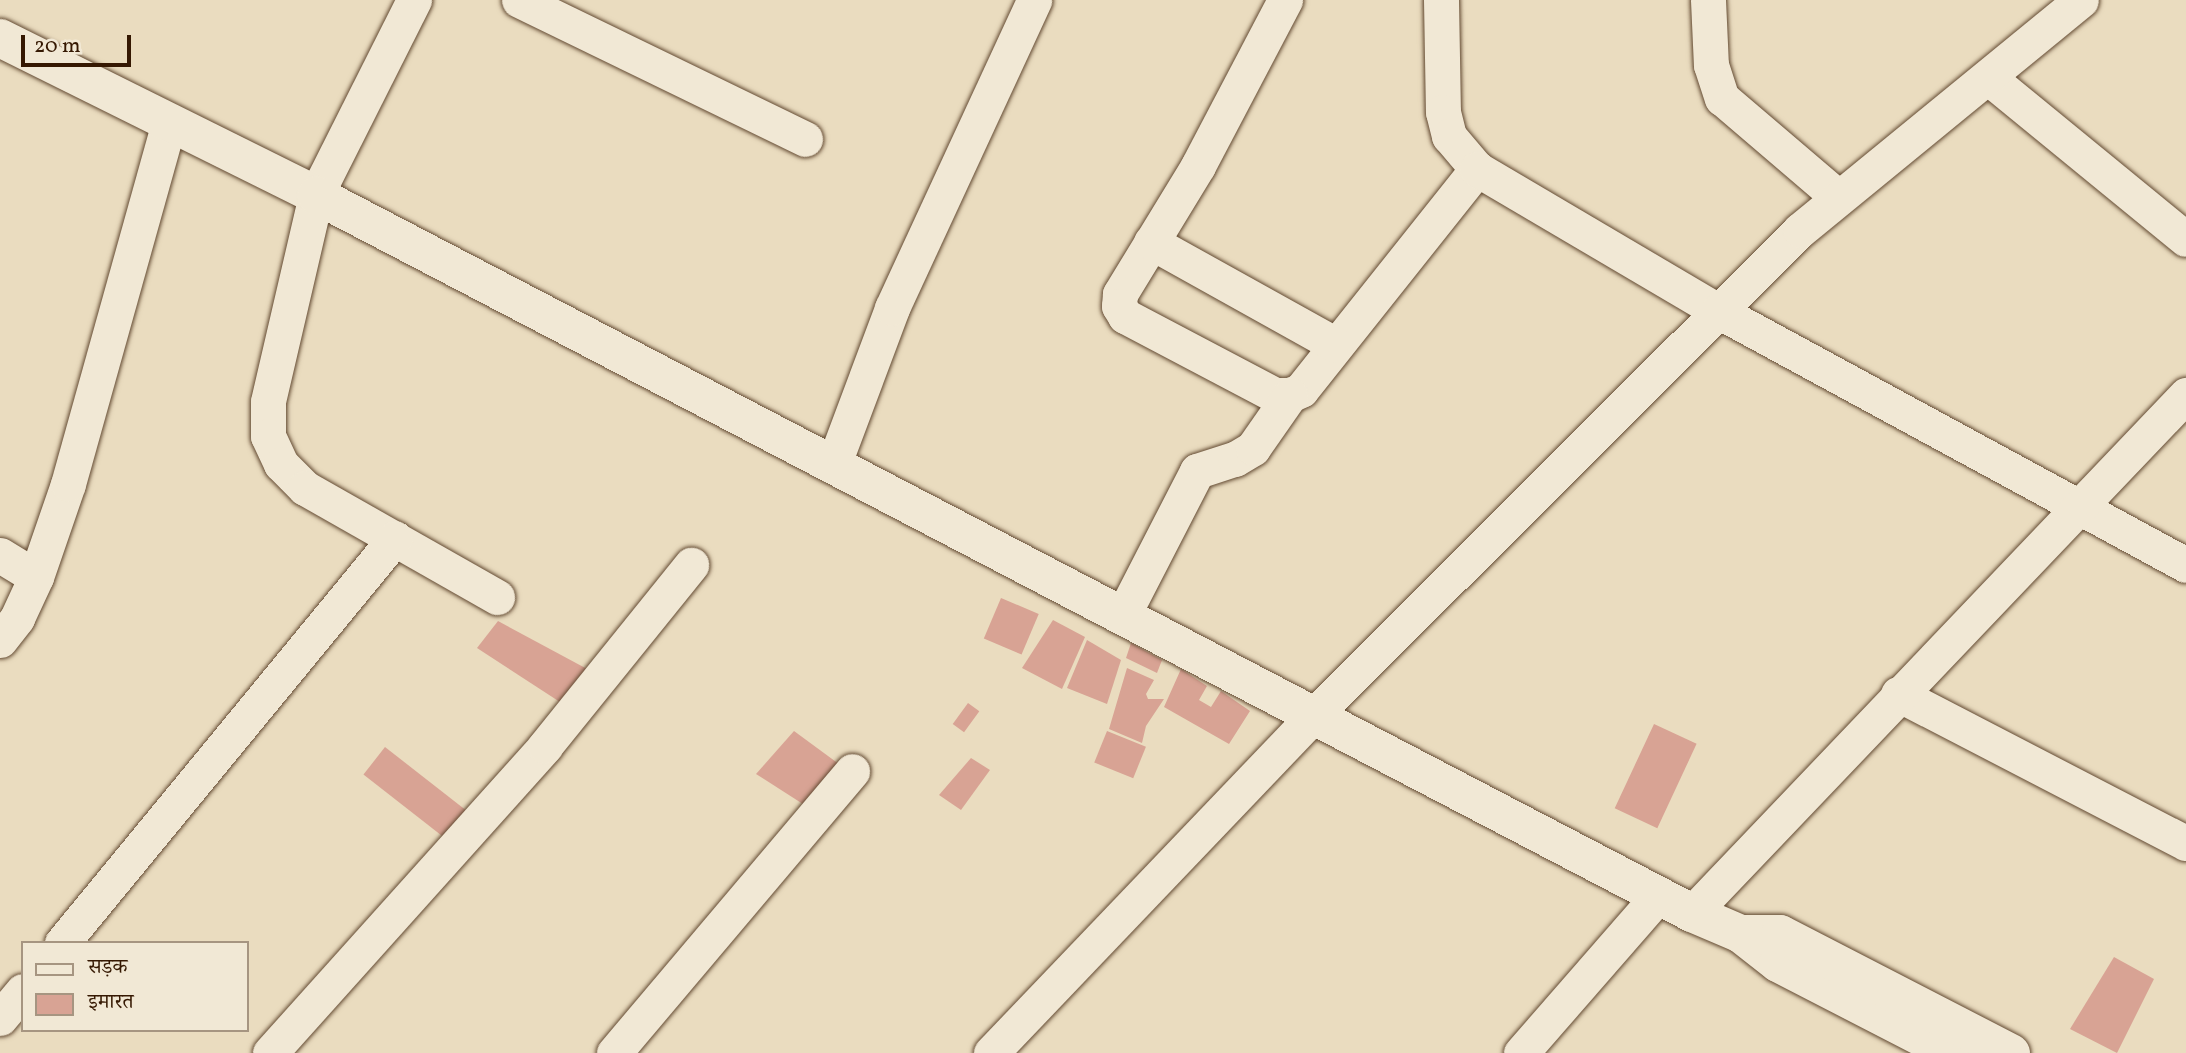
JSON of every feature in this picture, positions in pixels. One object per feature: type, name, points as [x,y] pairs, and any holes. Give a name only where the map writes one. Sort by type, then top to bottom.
[{"type":"street","points":[[414,0],[316,195],[268,402],[268,436],[281,464],[305,488],[497,597]]},
{"type":"street","points":[[519,0],[805,139]]},
{"type":"street","points":[[832,466],[892,308],[1034,0]]},
{"type":"street","points":[[1285,0],[1198,166],[1119,294],[1119,306],[1125,316],[1276,395],[1290,395],[1301,390],[1334,344],[1477,169]]},
{"type":"street","points":[[1441,0],[1443,112],[1449,136],[1477,169],[1718,311],[2078,509],[2186,565]]},
{"type":"street","points":[[1708,0],[1711,65],[1722,98],[1838,197]]},
{"type":"street","points":[[991,1053],[1315,714],[1718,311],[1838,197],[1989,78],[2081,0]]},
{"type":"street","points":[[2,43],[316,195],[1692,913],[1741,934],[1778,963],[1952,1053]]},
{"type":"street","points":[[1989,78],[2186,239]]},
{"type":"street","points":[[0,640],[17,618],[36,577],[68,484],[169,123]]},
{"type":"street","points":[[1152,242],[1334,344]]},
{"type":"street","points":[[1123,615],[1197,471],[1235,459],[1253,447],[1290,395]]},
{"type":"street","points":[[1692,913],[2186,395]]},
{"type":"street","points":[[64,941],[395,538]]},
{"type":"street","points":[[0,555],[36,577]]},
{"type":"street","points":[[270,1053],[545,746],[691,565]]},
{"type":"street","points":[[1898,694],[2186,843]]},
{"type":"street","points":[[614,1053],[852,771]]},
{"type":"street","points":[[1521,1053],[1659,895]]},
{"type":"street","points":[[1741,934],[1780,933],[2011,1053]]},
{"type":"street","points":[[0,1018],[21,993]]},
{"type":"building","points":[[1001,598],[1039,614],[1022,655],[984,639]]},
{"type":"building","points":[[1053,620],[1085,637],[1062,689],[1022,668]]},
{"type":"building","points":[[498,621],[589,670],[563,704],[477,648]]},
{"type":"building","points":[[1087,640],[1121,660],[1107,704],[1067,688]]},
{"type":"building","points":[[1131,643],[1162,660],[1157,673],[1126,658]]},
{"type":"building","points":[[1127,668],[1154,680],[1146,694],[1148,699],[1164,699],[1146,726],[1142,743],[1109,729]]},
{"type":"building","points":[[1181,669],[1207,686],[1199,700],[1211,707],[1221,691],[1250,711],[1229,744],[1164,707]]},
{"type":"building","points":[[968,703],[979,711],[964,732],[953,724]]},
{"type":"building","points":[[1654,724],[1697,744],[1657,828],[1615,808]]},
{"type":"building","points":[[794,731],[843,767],[806,806],[756,774]]},
{"type":"building","points":[[1107,731],[1146,747],[1133,778],[1094,763]]},
{"type":"building","points":[[385,747],[469,812],[447,840],[363,775]]},
{"type":"building","points":[[971,758],[990,770],[961,810],[939,795]]},
{"type":"building","points":[[2114,957],[2154,979],[2117,1053],[2070,1029]]}]
